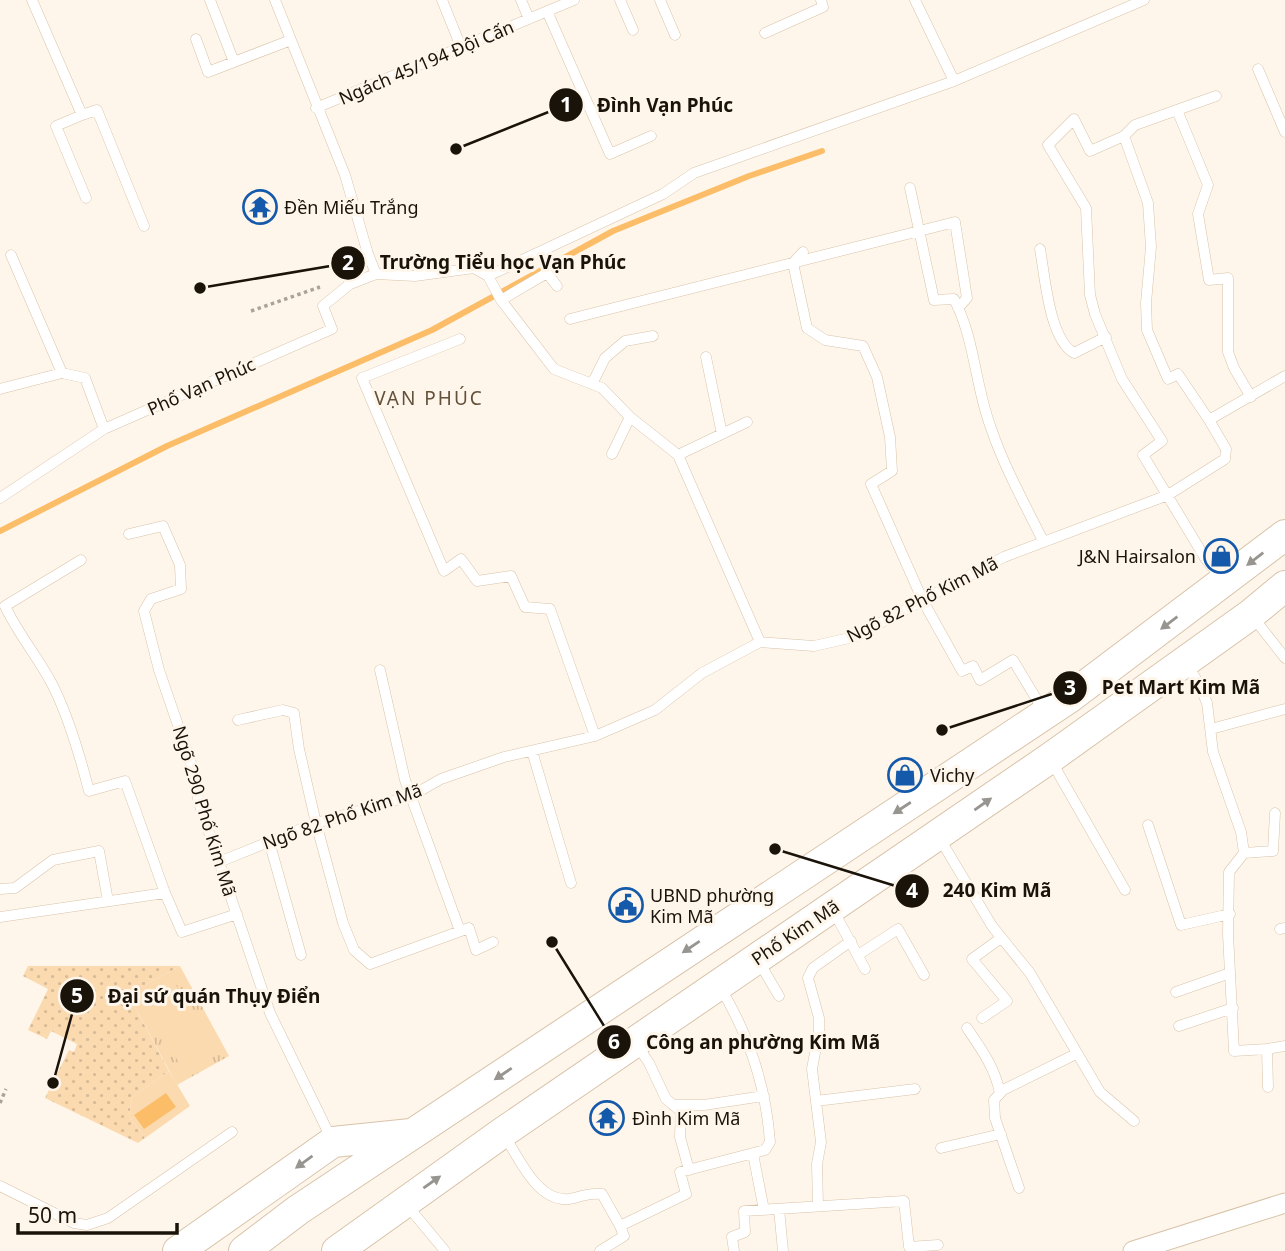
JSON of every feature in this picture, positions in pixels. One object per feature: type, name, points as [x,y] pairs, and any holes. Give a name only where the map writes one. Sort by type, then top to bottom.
[{"type":"main road","points":[[244,1251],[298,1210],[712,932],[1045,713],[1285,535]]},
{"type":"main road","points":[[1224,582],[1250,614]]},
{"type":"main road","name":"Phố Kim Mã","points":[[337,1251],[502,1133],[1053,756],[1185,662],[1285,586]]},
{"type":"main road","points":[[178,1251],[333,1142],[415,1133]]},
{"type":"street","points":[[1133,1251],[1285,1202]]},
{"type":"lane","points":[[32,0],[82,115]]},
{"type":"lane","points":[[210,0],[234,62]]},
{"type":"lane","points":[[275,0],[345,175],[376,274],[415,276],[474,268],[488,276],[501,300],[554,369],[602,388],[630,417],[678,455],[760,642]]},
{"type":"lane","points":[[442,0],[461,47]]},
{"type":"lane","points":[[521,0],[529,19]]},
{"type":"lane","name":"Ngách 45/194 Đội Cấn","points":[[316,108],[574,0]]},
{"type":"lane","points":[[620,0],[633,30]]},
{"type":"lane","points":[[660,0],[675,35]]},
{"type":"lane","points":[[765,33],[823,7],[821,0]]},
{"type":"lane","points":[[915,0],[954,80]]},
{"type":"lane","points":[[488,276],[663,194],[704,168],[954,80],[1144,0]]},
{"type":"lane","points":[[547,11],[610,154],[651,136]]},
{"type":"lane","points":[[196,39],[208,72],[291,40]]},
{"type":"lane","points":[[1258,69],[1285,132]]},
{"type":"lane","points":[[1216,96],[1135,125],[1124,136],[1090,151],[1074,119],[1048,145],[1086,208],[1090,295],[1105,337],[1122,379],[1162,442],[1143,455],[1205,558],[1224,582]]},
{"type":"lane","points":[[86,198],[56,126],[97,110],[144,226]]},
{"type":"lane","points":[[1177,110],[1208,185],[1198,214],[1209,280],[1228,278],[1228,352],[1251,397]]},
{"type":"lane","points":[[1124,136],[1148,203],[1151,247],[1146,303],[1147,330],[1168,379],[1178,374],[1209,421],[1285,376]]},
{"type":"lane","points":[[910,188],[934,300],[954,299],[966,321],[977,379],[991,429],[1043,541]]},
{"type":"lane","points":[[570,319],[955,222],[967,298],[958,307]]},
{"type":"lane","points":[[1040,249],[1056,330],[1066,348],[1074,353],[1105,337]]},
{"type":"lane","points":[[793,263],[803,252]]},
{"type":"lane","points":[[349,280],[343,263],[368,254]]},
{"type":"lane","points":[[11,255],[62,373]]},
{"type":"lane","points":[[793,263],[807,328],[825,340],[863,346],[877,377],[890,437],[892,471],[871,484],[923,601],[962,671],[972,666],[980,680],[1013,660],[1045,713]]},
{"type":"lane","points":[[501,300],[547,273],[557,286]]},
{"type":"lane","name":"Phố Vạn Phúc","points":[[0,498],[104,429],[332,329],[323,306],[349,280],[376,274]]},
{"type":"lane","points":[[592,384],[605,358],[625,341],[653,336]]},
{"type":"lane","points":[[460,339],[362,378],[444,571],[461,559],[478,581],[510,576],[525,607],[550,609],[595,736]]},
{"type":"lane","points":[[706,357],[722,434]]},
{"type":"lane","points":[[0,389],[62,373],[85,378],[104,429]]},
{"type":"lane","points":[[612,454],[630,417]]},
{"type":"lane","name":"Ngõ 82 Phố Kim Mã","points":[[219,862],[316,823],[411,796],[441,779],[504,757],[595,736],[655,710],[702,673],[760,642],[814,646],[854,637],[1004,557],[1168,495],[1225,459],[1226,449],[1209,421]]},
{"type":"lane","points":[[678,455],[747,422]]},
{"type":"lane","name":"Ngõ 290 Phố Kim Mã","points":[[129,534],[163,526],[180,565],[181,589],[151,599],[144,611],[159,670],[184,737],[199,803],[270,1013],[333,1142]]},
{"type":"lane","points":[[81,560],[5,606],[12,622],[52,685],[80,757],[89,791],[125,781],[165,893],[182,932],[237,914]]},
{"type":"lane","points":[[1250,614],[1285,658]]},
{"type":"lane","points":[[1185,662],[1203,692],[1212,729],[1213,752],[1241,832],[1244,853],[1229,872],[1228,934],[1234,1051],[1285,1046]]},
{"type":"lane","points":[[380,670],[397,748],[411,796],[460,931]]},
{"type":"lane","points":[[1212,729],[1285,709]]},
{"type":"lane","points":[[238,720],[283,710],[294,713],[299,749],[316,823],[343,923],[354,950],[370,964],[468,928],[476,950],[493,942]]},
{"type":"lane","points":[[531,751],[571,883]]},
{"type":"lane","points":[[1053,756],[1057,771],[1125,890]]},
{"type":"lane","points":[[1244,853],[1273,851],[1275,813]]},
{"type":"lane","points":[[1148,825],[1181,925],[1230,914]]},
{"type":"lane","points":[[938,835],[1001,938],[1030,973],[1100,1092],[1134,1121]]},
{"type":"lane","points":[[269,841],[301,955]]},
{"type":"lane","points":[[0,889],[15,888],[53,860],[99,851],[108,901]]},
{"type":"lane","points":[[0,917],[165,893]]},
{"type":"lane","points":[[831,907],[865,970]]},
{"type":"lane","points":[[858,955],[898,929],[924,975]]},
{"type":"lane","points":[[982,1018],[1007,1001],[972,959],[1001,938]]},
{"type":"lane","points":[[818,1206],[817,1164],[821,1142],[812,1069],[819,1018],[808,978],[813,968],[851,941]]},
{"type":"lane","points":[[757,958],[779,996]]},
{"type":"lane","points":[[1176,992],[1230,973]]},
{"type":"lane","points":[[620,1226],[686,1194],[680,1172],[765,1150],[770,1142],[760,1073],[741,1025],[718,984]]},
{"type":"lane","points":[[1179,1026],[1233,1008]]},
{"type":"lane","points":[[967,1028],[997,1076],[1000,1093]]},
{"type":"lane","points":[[634,1042],[649,1063],[666,1099],[681,1111],[680,1137],[689,1170]]},
{"type":"lane","points":[[1267,1049],[1268,1087]]},
{"type":"lane","points":[[1019,1188],[995,1118],[994,1100],[1003,1090],[1076,1054]]},
{"type":"lane","points":[[816,1101],[915,1089]]},
{"type":"lane","points":[[673,1105],[704,1105],[764,1096]]},
{"type":"lane","points":[[0,1186],[74,1223],[87,1225],[108,1218],[232,1132]]},
{"type":"lane","points":[[502,1133],[538,1187],[547,1194],[569,1199],[589,1192],[602,1194],[624,1236],[600,1251]]},
{"type":"lane","points":[[941,1148],[1001,1134]]},
{"type":"lane","points":[[753,1154],[764,1210]]},
{"type":"lane","points":[[404,1201],[445,1251]]},
{"type":"lane","points":[[734,1251],[732,1237],[745,1232],[744,1211],[904,1201],[909,1247],[938,1245]]},
{"type":"lane","points":[[779,1209],[783,1251]]},
{"type":"path","points":[[251,312],[349,280]]},
{"type":"path","points":[[0,1103],[6,1089]]},
{"type":"green space","points":[[28,966],[180,966],[128,994],[169,1071],[132,1097],[129,1116],[145,1138],[138,1143],[45,1098],[69,1050],[74,1052],[77,1044],[51,1031],[47,1039],[28,1030],[48,989],[23,976]]},
{"type":"green space","points":[[180,966],[229,1056],[177,1085],[128,994]]},
{"type":"green space","points":[[175,983],[211,1051],[181,1067],[145,999]]},
{"type":"green space","points":[[169,1071],[190,1106],[145,1138],[129,1116],[132,1097]]},
{"type":"shaded area","points":[[166,1093],[176,1107],[144,1129],[134,1115]]},
{"type":"waterway","points":[[0,531],[167,446],[432,330],[613,231],[749,176],[822,151]]},
{"type":"place","name":"Đình Vạn Phúc","points":[[456,149]]},
{"type":"place","name":"Đền Miếu Trắng","points":[[260,207]]},
{"type":"place","name":"Trường Tiểu học Vạn Phúc","points":[[200,288]]},
{"type":"place","name":"J&N Hairsalon","points":[[1221,556]]},
{"type":"place","name":"Pet Mart Kim Mã","points":[[942,730]]},
{"type":"place","name":"Vichy","points":[[905,775]]},
{"type":"place","name":"240 Kim Mã","points":[[775,849]]},
{"type":"place","name":"UBND phường Kim Mã","points":[[626,905]]},
{"type":"place","name":"Công an phường Kim Mã","points":[[552,942]]},
{"type":"place","name":"Đại sứ quán Thụy Điển","points":[[53,1083]]},
{"type":"place","name":"Đình Kim Mã","points":[[607,1118]]},
{"type":"district","name":"VẠN PHÚC","points":[[429,398]]}]
